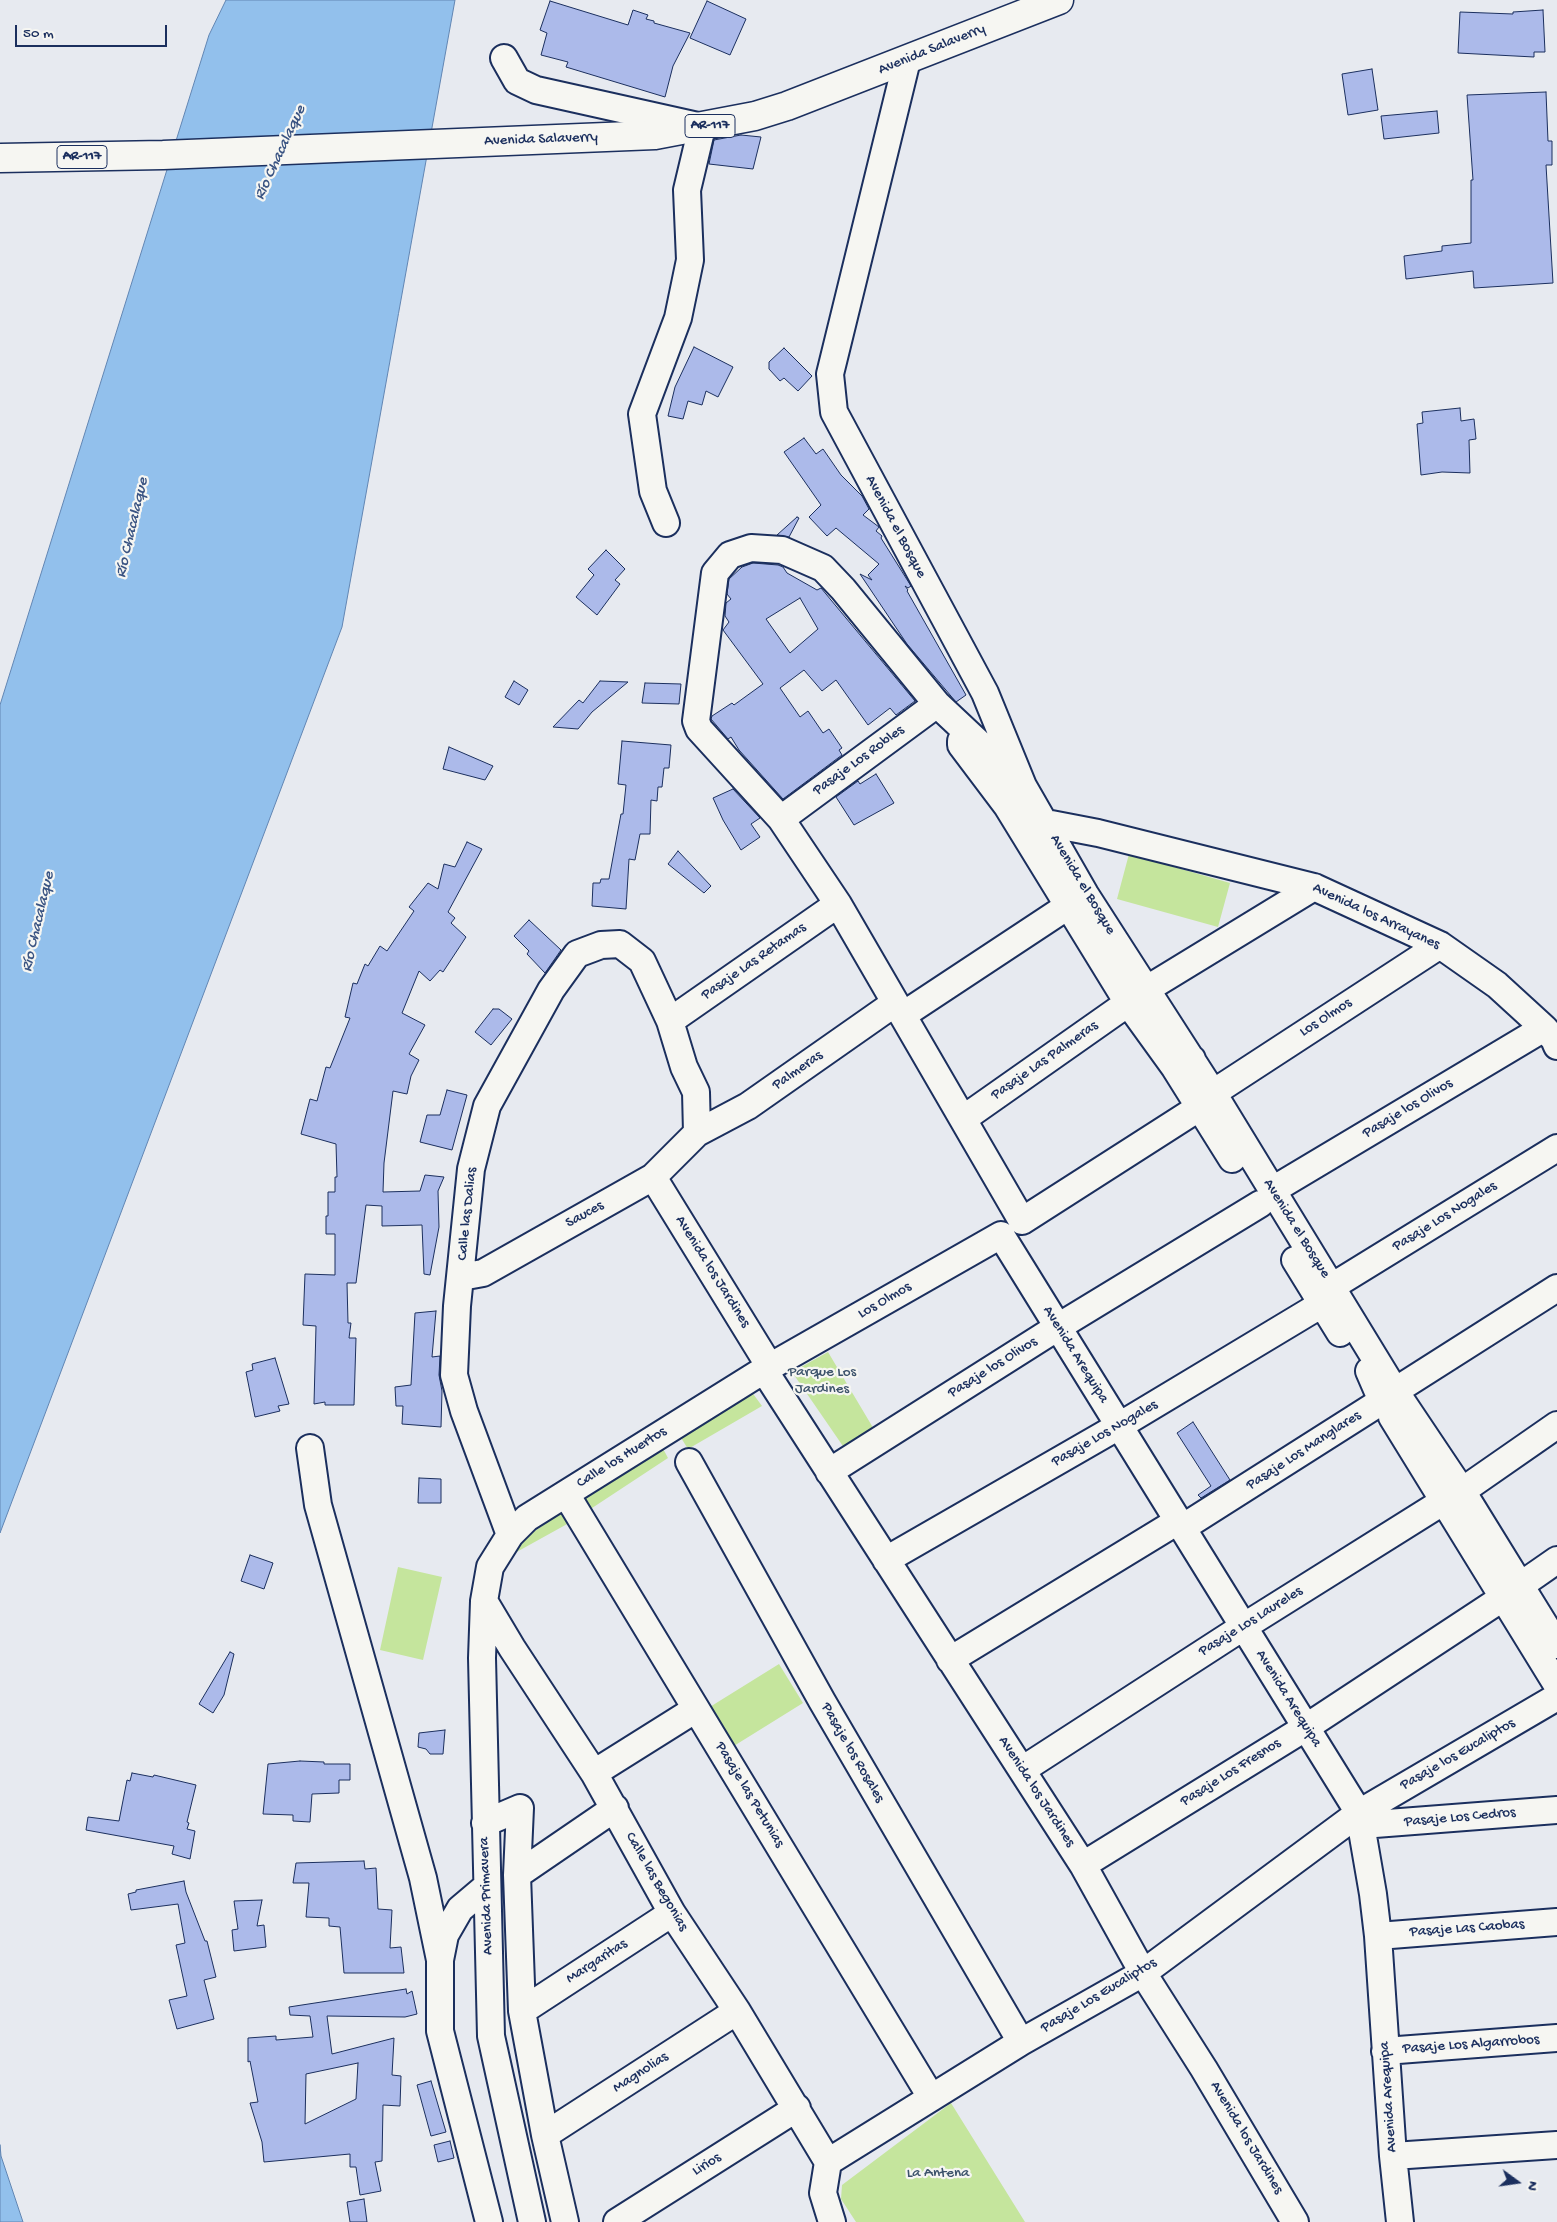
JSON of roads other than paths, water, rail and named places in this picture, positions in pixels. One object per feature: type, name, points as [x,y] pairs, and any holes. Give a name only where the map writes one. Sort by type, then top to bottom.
[{"type":"main road","name":"Avenida Salaverry","points":[[0,158],[163,155],[656,135],[755,116],[788,106],[1060,0]]},
{"type":"street","points":[[504,58],[517,81],[536,90],[702,127],[687,190],[690,260],[678,318],[642,414],[653,491],[666,523]]},
{"type":"street","name":"Avenida el Bosque","points":[[907,60],[830,374],[834,412],[985,693],[1024,786],[1085,894],[1138,996],[1184,1063],[1327,1295],[1377,1359],[1389,1396],[1443,1462],[1453,1496],[1512,1591],[1557,1646]]},
{"type":"street","name":"Avenida Arequipa","points":[[1024,786],[937,704],[823,568],[778,549],[751,548],[730,556],[715,573],[696,721],[698,729],[781,819],[838,904],[963,1118],[1058,1327],[1306,1728],[1360,1819],[1378,1936],[1393,2156],[1400,2222]]},
{"type":"street","name":"Pasaje Los Robles","points":[[781,819],[937,704]]},
{"type":"street","points":[[958,724],[961,744],[1008,806],[1068,906],[1138,996]]},
{"type":"street","name":"Avenida los Arrayanes","points":[[1046,823],[1098,833],[1314,888],[1440,945],[1497,984],[1550,1037]]},
{"type":"street","name":"Pasaje Las Palmeras","points":[[963,1118],[1138,996],[1314,888]]},
{"type":"street","name":"Pasaje Las Retamas","points":[[670,1020],[838,904]]},
{"type":"street","name":"Palmeras","points":[[697,1133],[748,1106],[899,1009],[1068,906]]},
{"type":"street","name":"Calle las Dalias","points":[[510,1535],[464,1411],[454,1376],[457,1306],[471,1169],[487,1106],[504,1072],[551,990],[578,954],[601,945],[620,944],[642,962],[670,1020]]},
{"type":"street","name":"Los Olmos","points":[[767,1369],[1012,1228],[1440,945]]},
{"type":"street","points":[[670,1020],[684,1066],[696,1092],[697,1133]]},
{"type":"street","name":"Pasaje los Olivos","points":[[829,1472],[1266,1197],[1550,1037]]},
{"type":"street","name":"Sauces","points":[[461,1277],[483,1273],[653,1177],[697,1133]]},
{"type":"street","name":"Pasaje Los Nogales","points":[[886,1560],[1119,1426],[1557,1148]]},
{"type":"street","name":"Avenida los Jardines","points":[[653,1177],[829,1472],[1083,1865],[1143,1973],[1204,2069],[1295,2222]]},
{"type":"street","name":"Pasaje Los Manglares","points":[[950,1660],[1180,1525],[1389,1396],[1557,1288]]},
{"type":"street","points":[[1327,1295],[1453,1496]]},
{"type":"street","name":"Calle los Huertos","points":[[490,1566],[510,1535],[527,1518],[767,1369]]},
{"type":"street","name":"Pasaje Los Laureles","points":[[1022,1770],[1243,1626],[1453,1496],[1557,1425]]},
{"type":"street","points":[[310,1448],[318,1505],[423,1878],[440,1960]]},
{"type":"street","name":"Pasaje los Rosales","points":[[689,1462],[822,1701],[1021,2042]]},
{"type":"street","name":"Pasaje las Petunias","points":[[566,1494],[931,2097]]},
{"type":"street","name":"Pasaje Los Fresnos","points":[[1083,1865],[1306,1728],[1557,1560]]},
{"type":"street","name":"Avenida Primavera","points":[[490,1566],[484,1601],[482,1658],[491,2036],[532,2222]]},
{"type":"street","points":[[1512,1591],[1557,1685]]},
{"type":"street","name":"Calle las Begonias","points":[[484,1601],[512,1648],[594,1773],[672,1913],[737,2010],[828,2162]]},
{"type":"street","name":"Pasaje los Eucaliptos","points":[[1360,1819],[1557,1697]]},
{"type":"street","points":[[594,1773],[696,1709]]},
{"type":"street","points":[[485,1823],[520,1808],[517,1875],[522,2011],[545,2135],[565,2222]]},
{"type":"street","points":[[517,1875],[615,1808]]},
{"type":"street","name":"Pasaje Los Cedros","points":[[1360,1819],[1557,1810]]},
{"type":"street","name":"Pasaje Los Eucaliptos","points":[[828,2162],[1021,2042],[1143,1973],[1360,1819]]},
{"type":"street","points":[[486,1887],[460,1909],[445,1935],[440,1960],[440,2031],[489,2222]]},
{"type":"street","name":"Margaritas","points":[[522,2011],[672,1913]]},
{"type":"street","name":"Pasaje Las Caobas","points":[[1378,1936],[1557,1922]]},
{"type":"street","name":"Magnolias","points":[[545,2135],[737,2010]]},
{"type":"street","name":"Pasaje Los Algarrobos","points":[[1385,2051],[1557,2038]]},
{"type":"street","name":"Lirios","points":[[617,2222],[797,2108]]},
{"type":"street","points":[[1393,2156],[1557,2145]]},
{"type":"street","points":[[828,2162],[823,2193],[832,2222]]},
{"type":"water","name":"Río Chacalaque","points":[[226,0],[455,0],[342,627],[0,1533],[0,705],[209,35]]},
{"type":"water","points":[[0,2145],[1,2156],[23,2222],[0,2222]]},
{"type":"park label","name":"Parque Los Jardines","points":[[822,1382]]},
{"type":"park label","name":"La Antena","points":[[938,2174]]}]
